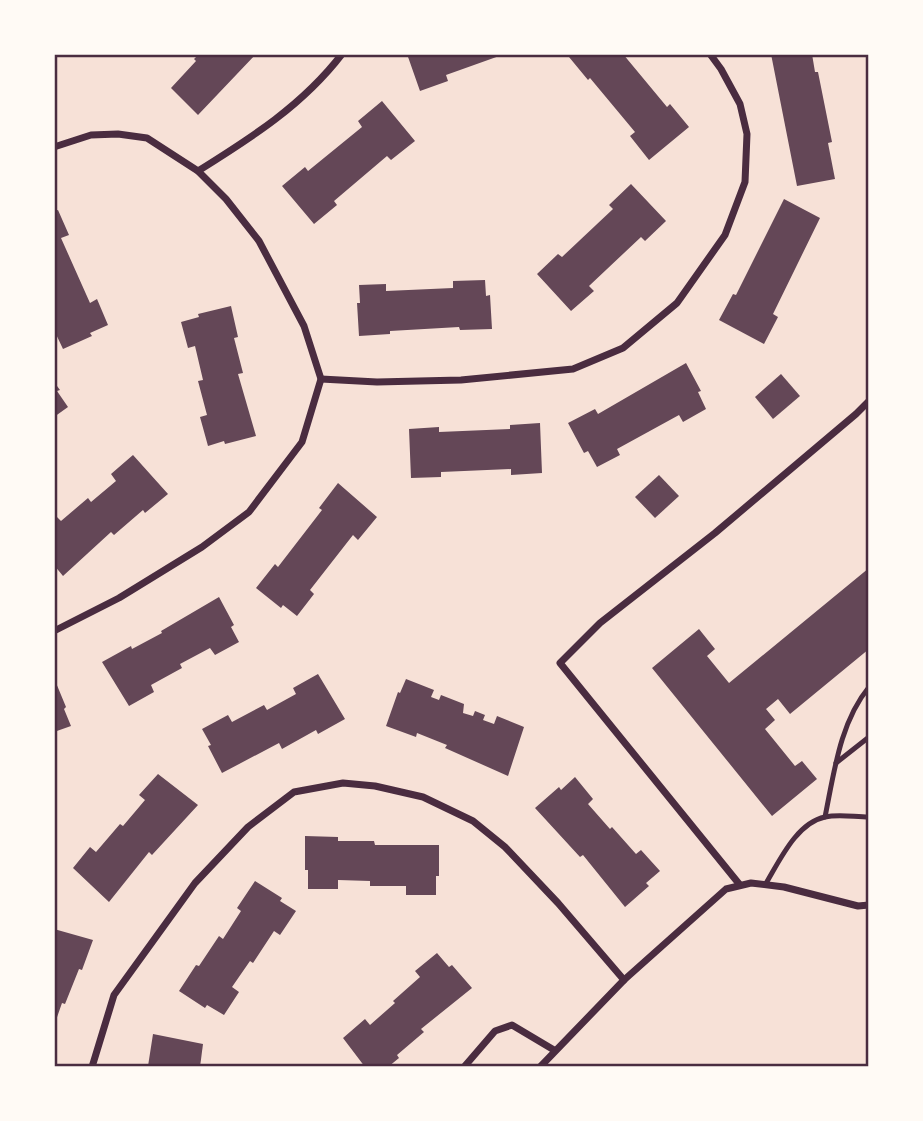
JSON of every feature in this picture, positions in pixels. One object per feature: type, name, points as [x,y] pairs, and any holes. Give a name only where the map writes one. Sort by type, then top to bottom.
[{"type":"street","points":[[198,171],[288,111],[323,78],[342,54]]},
{"type":"street","points":[[321,379],[377,382],[461,380],[573,369],[624,348],[677,303],[725,234],[745,182],[747,134],[740,104],[710,54]]},
{"type":"street","points":[[54,147],[91,135],[118,134],[147,138],[198,171],[226,199],[259,240],[304,326],[321,379],[302,442],[249,512],[202,547],[119,598],[54,631]]},
{"type":"street","points":[[740,885],[560,663],[600,622],[715,533],[869,401]]},
{"type":"street","points":[[92,1067],[114,995],[195,883],[248,827],[294,792],[343,783],[375,786],[423,797],[473,821],[505,847],[549,893],[624,980]]},
{"type":"street","points":[[540,1067],[624,980],[726,889],[740,885],[784,887],[858,906],[869,905]]},
{"type":"street","points":[[464,1067],[495,1031],[512,1025],[554,1050]]},
{"type":"lane","points":[[825,817],[836,763],[851,715],[869,687]]},
{"type":"lane","points":[[836,763],[869,737]]},
{"type":"lane","points":[[765,885],[811,821],[825,817],[869,817]]},
{"type":"building","points":[[199,54],[256,54],[198,115],[171,88],[196,61],[194,59]]},
{"type":"building","points":[[407,54],[502,55],[446,75],[448,81],[420,91]]},
{"type":"building","points":[[572,54],[623,54],[667,107],[670,104],[689,127],[649,160],[630,136],[635,132],[569,57]]},
{"type":"building","points":[[771,54],[812,54],[832,142],[828,143],[835,179],[797,186]]},
{"type":"building","points":[[382,101],[415,141],[391,160],[387,156],[334,201],[337,205],[314,224],[282,186],[305,167],[308,171],[362,127],[358,121]]},
{"type":"building","points":[[631,184],[666,221],[645,241],[641,237],[589,286],[594,291],[571,311],[537,274],[558,254],[562,257],[613,209],[609,205]]},
{"type":"building","points":[[784,199],[820,218],[773,314],[778,317],[764,344],[719,320],[733,294],[736,295]]},
{"type":"building","points":[[58,210],[69,235],[61,238],[90,303],[97,299],[108,325],[90,333],[92,336],[63,349],[54,330],[54,211]]},
{"type":"building","points":[[485,280],[486,296],[490,295],[492,329],[460,330],[459,327],[390,331],[390,334],[359,336],[359,285],[386,284],[386,291],[453,288],[453,281]]},
{"type":"building","points":[[231,306],[238,337],[234,338],[243,373],[238,374],[256,436],[208,446],[200,417],[207,415],[198,381],[203,380],[195,346],[188,348],[181,322],[199,317],[198,314]]},
{"type":"building","points":[[686,363],[701,391],[698,392],[706,409],[683,422],[679,415],[617,449],[620,455],[597,467],[588,451],[584,453],[568,423],[595,409],[598,414]]},
{"type":"building","points":[[781,374],[800,396],[773,419],[755,397]]},
{"type":"building","points":[[54,382],[68,407],[54,417]]},
{"type":"building","points":[[540,423],[542,473],[511,475],[511,469],[441,472],[441,477],[411,478],[409,429],[439,427],[439,432],[510,429],[510,425]]},
{"type":"building","points":[[133,455],[168,494],[145,513],[143,510],[114,535],[111,532],[63,576],[54,565],[54,514],[61,521],[88,498],[91,502],[116,481],[111,474]]},
{"type":"building","points":[[659,475],[679,496],[655,518],[635,497]]},
{"type":"building","points":[[338,483],[377,517],[358,540],[353,535],[310,590],[314,594],[297,616],[283,605],[281,608],[256,588],[275,564],[278,567],[322,510],[319,508]]},
{"type":"building","points":[[869,568],[869,649],[790,714],[778,699],[766,709],[775,720],[765,729],[795,766],[802,761],[817,779],[772,816],[652,668],[699,629],[715,649],[707,656],[729,683]]},
{"type":"building","points":[[219,597],[234,625],[231,627],[239,642],[215,655],[210,648],[180,664],[182,668],[151,685],[154,692],[129,706],[102,662],[162,633],[161,631]]},
{"type":"building","points":[[318,674],[345,719],[318,734],[316,730],[282,749],[279,743],[222,773],[202,729],[228,715],[232,722],[264,705],[267,710],[296,694],[293,688]]},
{"type":"building","points":[[54,678],[71,726],[54,732]]},
{"type":"building","points":[[406,679],[434,690],[431,697],[439,700],[441,695],[464,704],[463,713],[473,716],[475,711],[485,715],[483,720],[494,724],[497,716],[524,727],[508,776],[445,748],[447,745],[417,733],[416,737],[386,726],[398,692],[400,693]]},
{"type":"building","points":[[158,774],[198,805],[152,855],[149,852],[109,902],[73,868],[90,847],[96,852],[120,824],[123,826],[145,800],[139,795]]},
{"type":"building","points":[[575,777],[593,799],[588,804],[610,829],[612,827],[636,854],[641,850],[660,871],[646,883],[649,886],[625,907],[583,855],[580,857],[535,808]]},
{"type":"building","points":[[305,836],[338,837],[338,841],[374,841],[375,845],[439,845],[436,895],[406,895],[406,886],[370,886],[370,881],[338,880],[338,889],[308,889]]},
{"type":"building","points":[[255,881],[282,898],[280,901],[296,911],[280,935],[274,931],[253,963],[250,961],[232,987],[239,992],[224,1015],[207,1005],[205,1008],[179,991],[219,936],[223,939],[241,911],[237,908]]},
{"type":"building","points":[[54,929],[93,940],[82,970],[79,969],[55,1023]]},
{"type":"building","points":[[437,953],[449,967],[452,965],[472,988],[421,1029],[424,1032],[397,1055],[399,1058],[388,1067],[365,1067],[343,1038],[365,1019],[370,1025],[395,1003],[393,1001],[420,977],[415,971]]},
{"type":"building","points":[[153,1034],[203,1044],[200,1067],[148,1066]]}]
